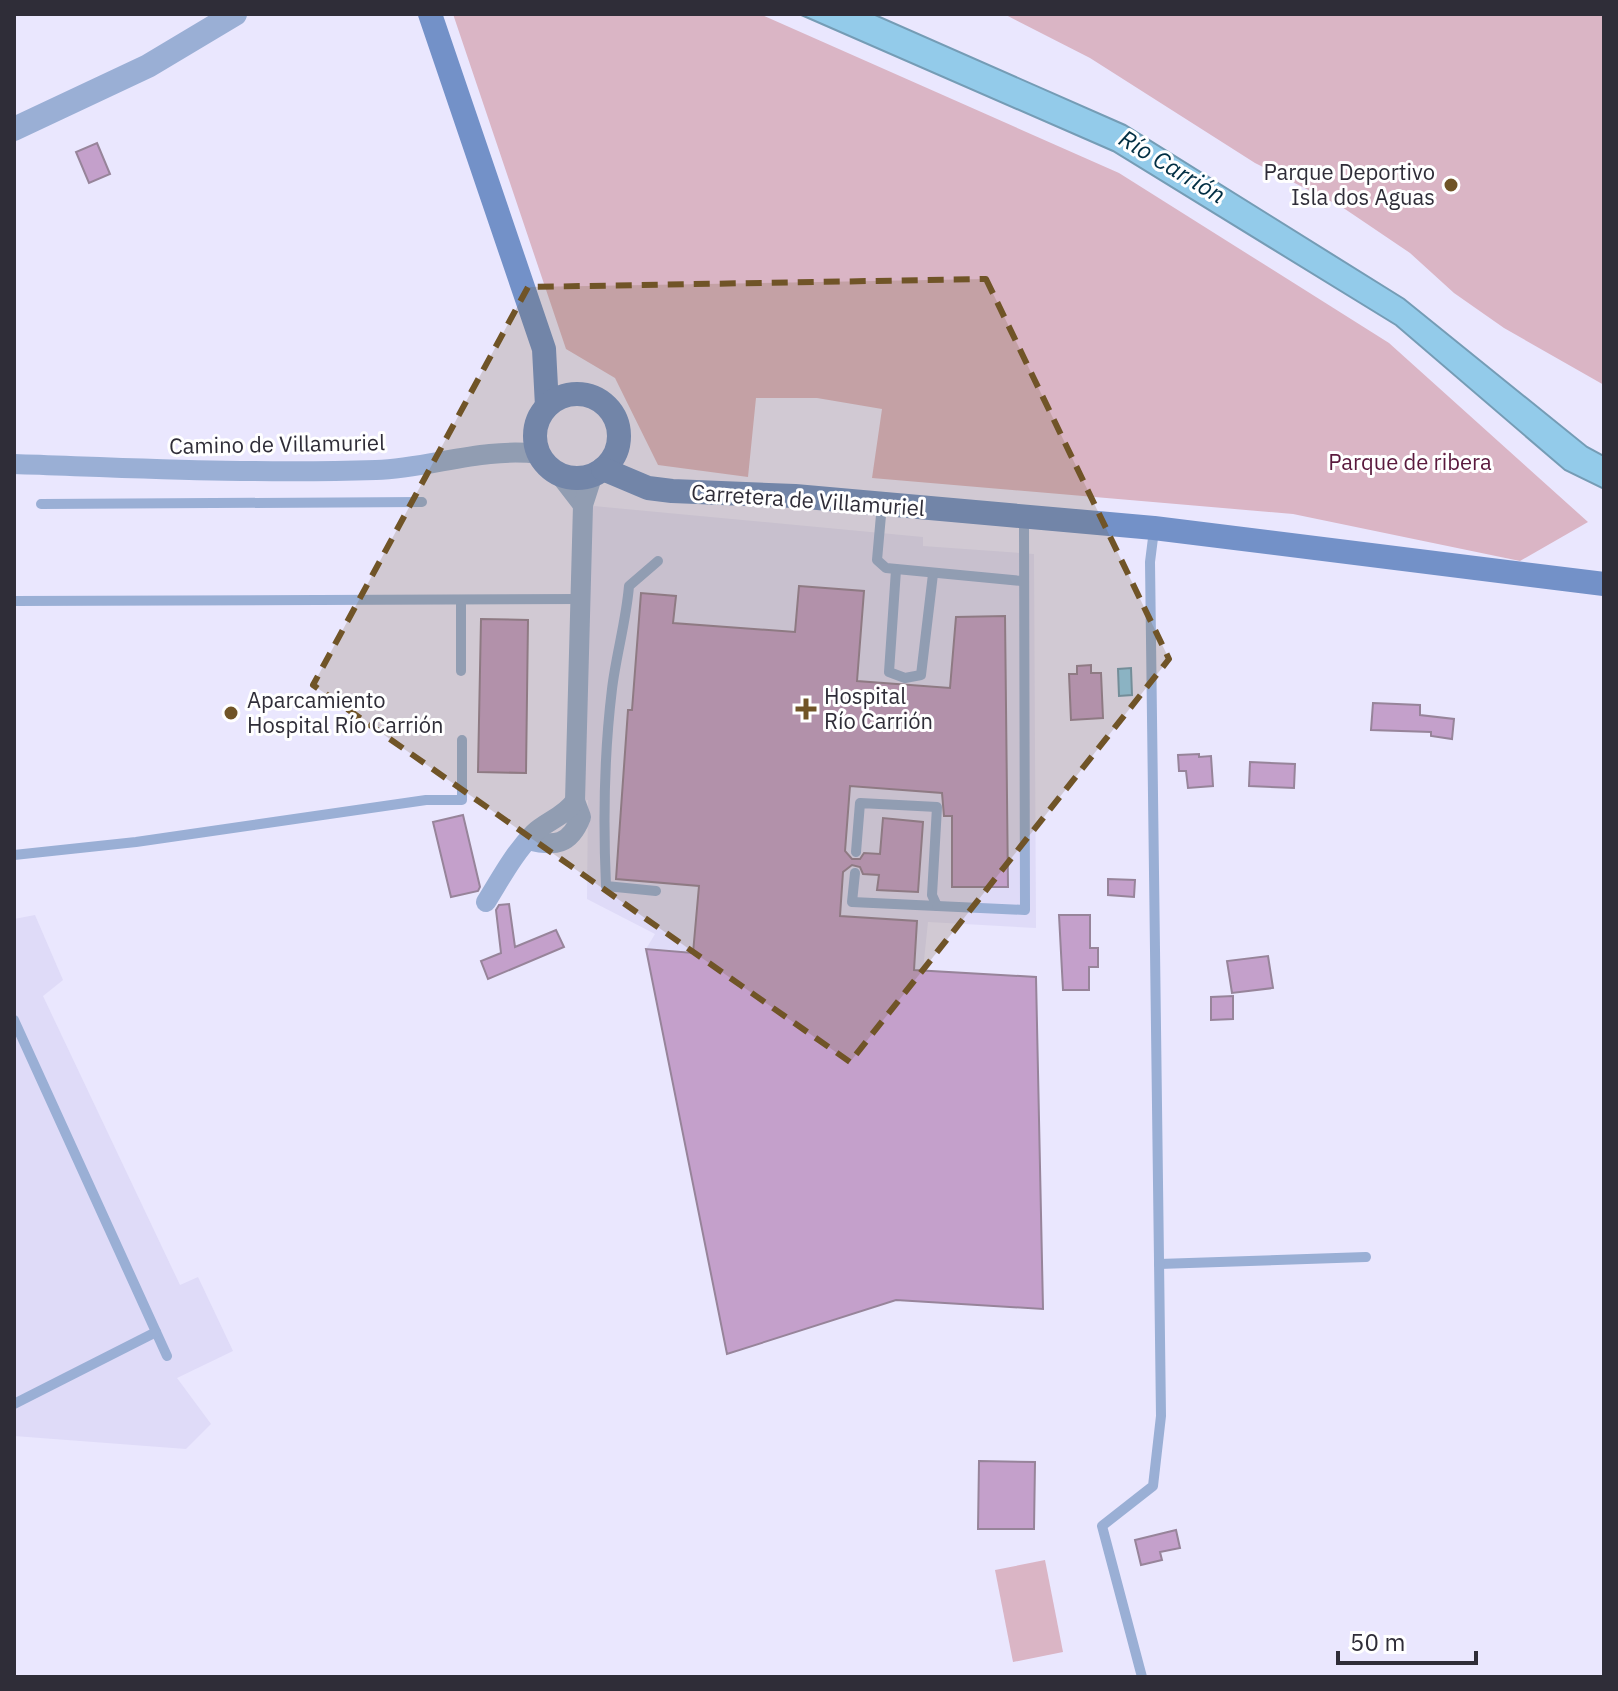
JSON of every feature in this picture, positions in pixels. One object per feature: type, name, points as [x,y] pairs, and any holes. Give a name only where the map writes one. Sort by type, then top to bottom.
[{"type":"main road","points":[[430,14],[544,349],[547,406],[536,429],[539,454],[559,474],[571,477],[598,472],[617,446],[619,434],[610,410],[601,401],[577,394],[566,395],[547,406]]},
{"type":"main road","points":[[544,349],[577,394]]},
{"type":"main road","points":[[617,446],[648,488]]},
{"type":"main road","name":"Carretera de Villamuriel","points":[[598,472],[648,488],[795,496],[1154,528],[1604,584]]},
{"type":"street","points":[[14,129],[148,66],[235,14]]},
{"type":"street","name":"Camino de Villamuriel","points":[[14,464],[233,473],[380,470],[500,451],[539,454]]},
{"type":"street","points":[[486,902],[528,840],[575,801],[583,505],[598,472]]},
{"type":"street","points":[[559,474],[583,505]]},
{"type":"lane","points":[[41,504],[422,502]]},
{"type":"lane","points":[[882,504],[877,560],[886,568],[1022,581]]},
{"type":"lane","points":[[855,873],[852,902],[1025,910],[1024,517]]},
{"type":"lane","points":[[1142,1677],[1102,1526],[1153,1486],[1161,1416],[1150,562],[1154,528]]},
{"type":"lane","points":[[656,891],[606,886],[603,807],[612,687],[627,621],[629,586],[658,561]]},
{"type":"lane","points":[[896,570],[889,672],[905,678],[921,675],[933,574]]},
{"type":"lane","points":[[14,601],[581,599]]},
{"type":"lane","points":[[461,600],[461,671]]},
{"type":"lane","points":[[14,855],[136,842],[426,800],[462,800],[462,740]]},
{"type":"lane","points":[[856,852],[860,803],[937,807],[932,895],[937,906]]},
{"type":"lane","points":[[14,1020],[167,1356]]},
{"type":"lane","points":[[1159,1264],[1366,1257]]},
{"type":"lane","points":[[14,1404],[156,1332]]},
{"type":"highlighted area","points":[[986,279],[1169,659],[850,1062],[313,685],[528,287]]},
{"type":"shaded area","name":"Hospital Río Carrión","points":[[583,505],[923,537],[923,546],[1034,554],[1036,928],[928,922],[923,970],[646,949],[655,934],[587,899],[588,800],[575,801]]},
{"type":"shaded area","points":[[35,915],[63,980],[43,996],[180,1285],[198,1277],[233,1351],[177,1378],[211,1424],[186,1449],[14,1436],[14,919]]},
{"type":"green space","name":"Parque de ribera","points":[[453,14],[760,14],[1119,173],[1389,343],[1588,522],[1520,561],[1293,514],[872,478],[882,409],[817,398],[756,398],[748,477],[658,465],[615,378],[566,349]]},
{"type":"green space","name":"Parque Deportivo Isla dos Aguas","points":[[1004,14],[1604,14],[1604,385],[1504,328],[1454,293],[1410,253],[1342,207],[1255,163],[1090,58]]},
{"type":"green space","points":[[1045,1560],[1063,1652],[1013,1662],[995,1570]]},
{"type":"water","name":"Río Carrión","points":[[799,14],[873,14],[1125,125],[1404,299],[1587,447],[1604,456],[1604,489],[1565,470],[1396,325],[1113,151]]},
{"type":"water","points":[[1131,668],[1132,695],[1119,696],[1118,669]]},
{"type":"building","points":[[97,143],[110,174],[89,183],[76,152]]},
{"type":"building","points":[[799,586],[864,591],[857,681],[950,688],[956,617],[1005,616],[1008,887],[952,887],[952,816],[944,816],[942,793],[850,786],[845,851],[852,859],[860,859],[864,853],[880,854],[883,818],[923,822],[918,892],[877,890],[879,875],[863,874],[860,867],[852,865],[843,872],[840,916],[917,921],[914,970],[1036,977],[1043,1309],[896,1300],[727,1354],[646,949],[693,953],[699,886],[616,879],[628,710],[632,710],[641,593],[676,596],[673,623],[795,632]]},
{"type":"building","points":[[481,619],[528,620],[526,773],[478,772]]},
{"type":"building","points":[[1091,665],[1091,673],[1101,673],[1103,718],[1071,720],[1069,674],[1077,674],[1077,666]]},
{"type":"building","points":[[1373,703],[1420,705],[1420,715],[1454,719],[1452,739],[1431,736],[1431,732],[1371,730]]},
{"type":"building","points":[[1199,754],[1199,757],[1211,756],[1213,786],[1188,788],[1186,771],[1179,771],[1178,755]]},
{"type":"building","points":[[1250,762],[1295,764],[1294,788],[1249,786]]},
{"type":"building","points":[[463,815],[480,887],[478,891],[451,897],[433,822]]},
{"type":"building","points":[[1108,879],[1135,880],[1134,897],[1108,895]]},
{"type":"building","points":[[509,904],[515,947],[556,930],[564,947],[488,979],[481,961],[501,953],[496,910],[499,905]]},
{"type":"building","points":[[1059,915],[1090,915],[1090,948],[1098,948],[1098,967],[1089,967],[1089,990],[1063,990]]},
{"type":"building","points":[[1268,956],[1273,988],[1232,993],[1227,961]]},
{"type":"building","points":[[1233,996],[1233,1019],[1211,1020],[1211,997]]},
{"type":"building","points":[[979,1461],[1035,1462],[1034,1529],[978,1529]]},
{"type":"building","points":[[1176,1530],[1180,1548],[1160,1552],[1162,1560],[1141,1565],[1135,1540]]},
{"type":"place","name":"Parque Deportivo Isla dos Aguas","points":[[1451,185]]},
{"type":"place","name":"Hospital Río Carrión","points":[[806,709]]},
{"type":"place","name":"Aparcamiento Hospital Río Carrión","points":[[231,713]]}]
